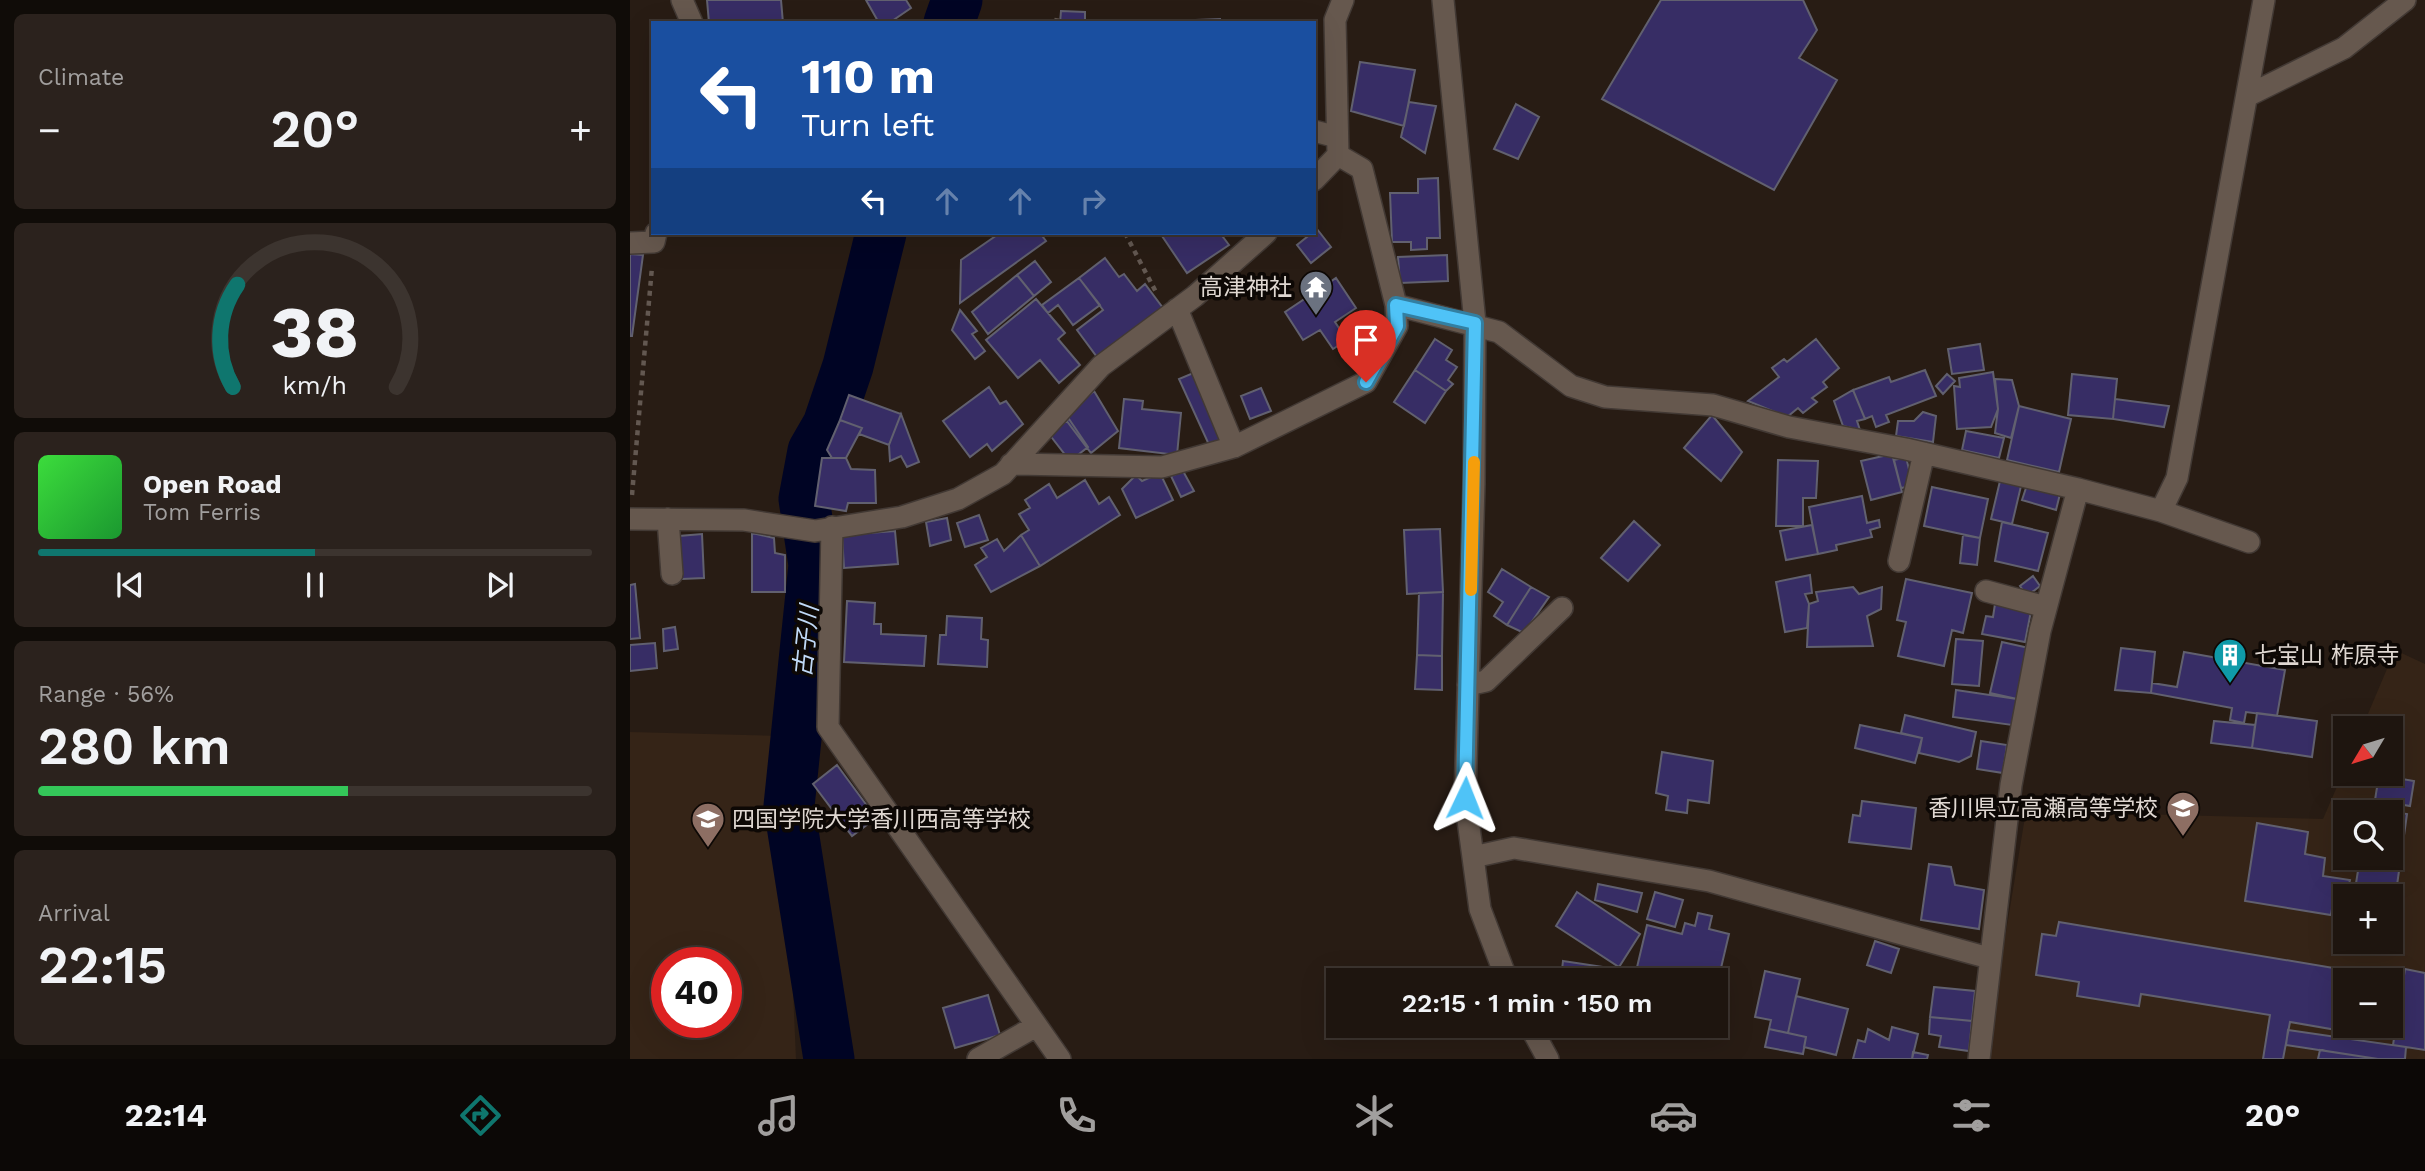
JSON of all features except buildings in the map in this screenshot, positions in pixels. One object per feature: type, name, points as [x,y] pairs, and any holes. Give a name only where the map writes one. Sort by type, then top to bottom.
[{"type":"street","points":[[682,0],[691,21]]},
{"type":"street","points":[[1316,177],[1338,146],[1335,20],[1343,0]]},
{"type":"street","points":[[1443,0],[1475,323],[1465,798],[1480,909],[1502,968]]},
{"type":"street","points":[[2161,511],[2177,478],[2264,0]]},
{"type":"street","points":[[2247,96],[2344,48],[2405,0]]},
{"type":"street","points":[[1012,464],[1162,467],[1234,447],[1366,382],[1397,326],[1396,305],[1362,169],[1338,146],[1316,132]]},
{"type":"street","points":[[631,510],[668,519],[744,520],[815,531],[902,517],[958,499],[1003,474],[1101,366],[1172,313],[1264,235]]},
{"type":"street","points":[[630,243],[655,237]]},
{"type":"street","points":[[1396,305],[1475,323],[1499,332],[1571,386],[1605,397],[1713,405],[1789,427],[1924,453],[2078,489],[2161,511],[2249,542]]},
{"type":"street","points":[[1172,313],[1234,447]]},
{"type":"street","points":[[1899,561],[1924,453]]},
{"type":"street","points":[[1979,1059],[2011,785],[2046,607],[2078,489]]},
{"type":"street","points":[[668,519],[673,574]]},
{"type":"street","points":[[832,527],[828,727],[1060,1059]]},
{"type":"street","points":[[1986,591],[2046,607]]},
{"type":"street","points":[[1468,685],[1486,681],[1562,608]]},
{"type":"street","points":[[1473,857],[1514,848],[1709,881],[1989,958]]},
{"type":"street","points":[[978,1059],[1036,1026]]},
{"type":"street","points":[[1537,1038],[1548,1059]]},
{"type":"path","points":[[1126,235],[1172,313]]},
{"type":"path","points":[[631,510],[655,237]]},
{"type":"shaded area","name":"香川県立高瀬高等学校","points":[[2395,650],[2425,664],[2425,1059],[1985,1059],[2026,811],[2323,819],[2337,786],[2403,786],[2403,716],[2367,716]]},
{"type":"shaded area","name":"四国学院大学香川西高等学校","points":[[630,732],[782,736],[796,1059],[630,1059]]},
{"type":"waterway","name":"古子川","points":[[950,21],[957,0]]},
{"type":"waterway","name":"古子川","points":[[829,1059],[789,806],[814,565],[804,499],[813,451],[828,425],[848,366],[881,235]]},
{"type":"slow traffic","points":[[1471,590],[1474,462]]},
{"type":"place","name":"高津神社","points":[[1316,317]]},
{"type":"place","name":"七宝山 柞原寺","points":[[2230,685]]},
{"type":"place","name":"香川県立高瀬高等学校","points":[[2183,838]]},
{"type":"place","name":"四国学院大学香川西高等学校","points":[[708,849]]},
{"type":"route","points":[[1366,382],[1397,326],[1396,305],[1475,323],[1474,484],[1465,798]]}]
